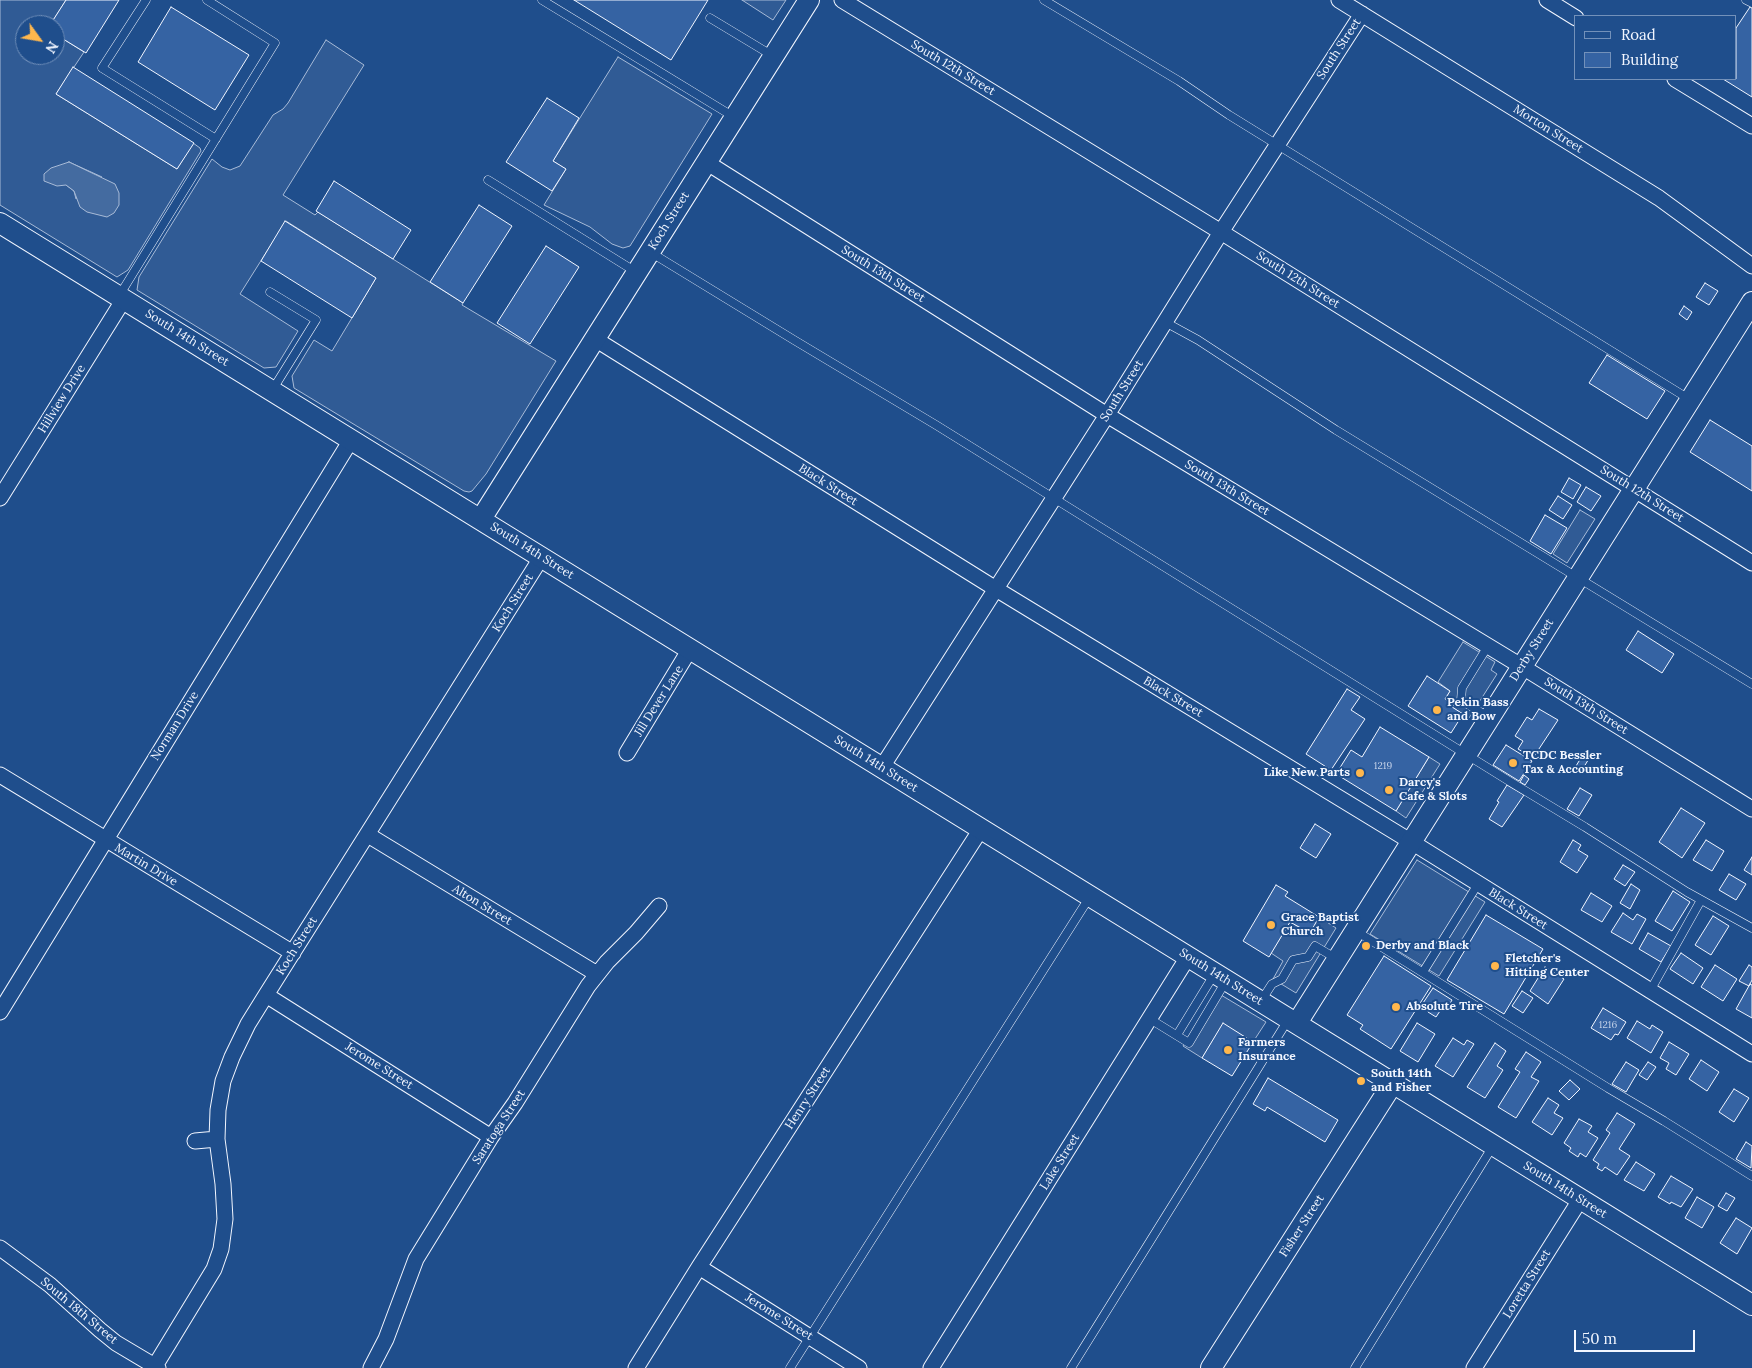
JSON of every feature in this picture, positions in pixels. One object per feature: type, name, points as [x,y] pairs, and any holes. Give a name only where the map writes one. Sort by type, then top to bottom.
[{"type":"main road","name":"Koch Street","points":[[481,519],[809,0]]},
{"type":"main road","name":"South 14th Street","points":[[0,223],[1752,1305]]},
{"type":"main road","name":"Derby Street","points":[[1293,1021],[1337,959],[1752,302]]},
{"type":"main road","name":"Fisher Street","points":[[1211,1368],[1393,1083]]},
{"type":"street","name":"South 12th Street","points":[[842,0],[1221,232],[1752,563]]},
{"type":"street","name":"Morton Street","points":[[1339,0],[1658,198],[1752,266]]},
{"type":"street","points":[[1547,0],[1574,17]]},
{"type":"street","name":"South Street","points":[[882,767],[1107,415],[1221,232],[1362,14]]},
{"type":"street","points":[[1677,80],[1752,126]]},
{"type":"street","name":"South 13th Street","points":[[706,162],[1107,415],[1521,666],[1752,809]]},
{"type":"street","name":"Hillview Drive","points":[[0,498],[122,298]]},
{"type":"street","name":"Black Street","points":[[594,339],[996,589],[1410,841],[1752,1054]]},
{"type":"street","name":"Norman Drive","points":[[0,1012],[351,440]]},
{"type":"street","name":"Koch Street","points":[[157,1367],[214,1269],[221,1249],[226,1219],[217,1139],[218,1110],[223,1081],[232,1057],[248,1024],[542,558]]},
{"type":"street","name":"Jill Dever Lane","points":[[627,753],[690,649]]},
{"type":"street","name":"Martin Drive","points":[[0,775],[293,953]]},
{"type":"street","name":"Henry Street","points":[[636,1368],[981,829]]},
{"type":"street","name":"Alton Street","points":[[368,835],[597,974]]},
{"type":"street","name":"Saratoga Street","points":[[372,1368],[386,1339],[416,1260],[491,1137],[597,974],[659,906]]},
{"type":"street","name":"Lake Street","points":[[931,1368],[1188,957]]},
{"type":"street","name":"Jerome Street","points":[[266,996],[491,1137]]},
{"type":"street","points":[[195,1141],[217,1139]]},
{"type":"street","name":"Loretta Street","points":[[1474,1368],[1580,1200]]},
{"type":"street","name":"South 18th Street","points":[[2,1250],[50,1285],[116,1343],[157,1367]]},
{"type":"street","name":"Jerome Street","points":[[699,1267],[859,1368]]},
{"type":"lane","points":[[146,0],[102,68],[216,139]]},
{"type":"lane","points":[[122,298],[275,43],[207,0]]},
{"type":"lane","points":[[542,0],[734,118]]},
{"type":"lane","points":[[1044,0],[1690,400]]},
{"type":"lane","points":[[1746,0],[1752,4]]},
{"type":"lane","points":[[710,18],[773,56]]},
{"type":"lane","points":[[488,180],[636,272]]},
{"type":"lane","points":[[650,251],[936,425],[1701,900],[1752,928]]},
{"type":"lane","points":[[270,292],[316,320],[272,391]]},
{"type":"lane","points":[[1165,322],[1198,340],[1345,435],[1752,684]]},
{"type":"lane","points":[[1488,646],[1462,688],[1461,700],[1489,718]]},
{"type":"lane","points":[[1423,972],[1478,884]]},
{"type":"lane","points":[[790,1368],[1090,896]]},
{"type":"lane","points":[[1650,990],[1701,900]]},
{"type":"lane","points":[[1355,930],[1752,1176]]},
{"type":"lane","points":[[1261,1001],[1272,984],[1282,979],[1293,960],[1308,957],[1315,946],[1337,959]]},
{"type":"lane","points":[[1177,1035],[1221,977]]},
{"type":"lane","points":[[1150,1019],[1189,1043],[1221,977]]},
{"type":"lane","points":[[1071,1368],[1293,1021]]},
{"type":"lane","points":[[1354,1368],[1493,1146]]},
{"type":"shaded area","points":[[0,0],[66,0],[56,15],[15,15],[15,65],[65,65],[65,40],[84,52],[56,94],[177,169],[193,143],[200,148],[201,151],[128,270],[117,277],[0,205]],"holes":[[[69,162],[102,177],[76,199],[74,191],[66,185]]]},
{"type":"shaded area","points":[[742,0],[786,0],[773,20]]},
{"type":"shaded area","points":[[326,40],[364,65],[283,195],[315,215],[318,212],[463,303],[462,305],[556,361],[486,474],[469,492],[464,491],[294,388],[292,376],[314,340],[332,351],[376,278],[286,221],[240,294],[298,331],[276,367],[264,368],[137,290],[139,277],[212,159],[222,167],[230,170],[240,166],[273,115],[283,109],[288,103]]},
{"type":"shaded area","points":[[618,57],[712,114],[630,246],[623,248],[612,244],[590,227],[544,205],[566,169],[553,161]]},
{"type":"shaded area","points":[[69,162],[115,184],[119,193],[119,205],[114,213],[107,217],[87,212],[80,207],[74,191],[66,185],[57,186],[44,181],[44,174],[51,168]]},
{"type":"shaded area","points":[[1580,510],[1595,519],[1567,563],[1553,554]]},
{"type":"shaded area","points":[[1463,642],[1495,662],[1491,670],[1497,674],[1469,718],[1452,707],[1454,704],[1445,699],[1450,691],[1438,682]]},
{"type":"shaded area","points":[[1429,757],[1440,764],[1406,818],[1396,811]]},
{"type":"shaded area","points":[[1417,860],[1485,902],[1439,976],[1370,934]]},
{"type":"shaded area","points":[[1319,917],[1336,928],[1296,993],[1273,979],[1283,961],[1271,953],[1290,922],[1309,933]]},
{"type":"shaded area","points":[[1216,992],[1266,1022],[1253,1042],[1223,1024],[1202,1058],[1183,1046]]},
{"type":"building","points":[[66,0],[119,0],[86,53],[65,40],[65,15],[56,15]]},
{"type":"building","points":[[574,0],[708,0],[671,60]]},
{"type":"building","points":[[171,7],[249,55],[215,110],[138,62]]},
{"type":"building","points":[[1750,7],[1752,8],[1752,97],[1725,80],[1737,80],[1737,26]]},
{"type":"building","points":[[73,67],[194,143],[177,169],[56,94]]},
{"type":"building","points":[[547,98],[579,118],[553,161],[566,169],[552,191],[506,162]]},
{"type":"building","points":[[334,181],[411,230],[393,259],[316,211]]},
{"type":"building","points":[[479,205],[512,226],[463,303],[430,282]]},
{"type":"building","points":[[285,221],[376,278],[352,318],[261,261]]},
{"type":"building","points":[[546,246],[579,267],[530,344],[497,323]]},
{"type":"building","points":[[1705,283],[1718,291],[1709,305],[1696,297]]},
{"type":"building","points":[[1684,306],[1692,312],[1687,320],[1679,314]]},
{"type":"building","points":[[1607,355],[1665,391],[1647,419],[1589,383]]},
{"type":"building","points":[[1710,420],[1752,446],[1752,491],[1690,452]]},
{"type":"building","points":[[1569,478],[1581,485],[1573,499],[1561,492]]},
{"type":"building","points":[[1586,487],[1601,496],[1591,511],[1577,502]]},
{"type":"building","points":[[1558,496],[1572,505],[1563,519],[1549,510]]},
{"type":"building","points":[[1545,515],[1567,528],[1551,554],[1530,541]]},
{"type":"building","points":[[1638,631],[1674,654],[1662,673],[1626,650]]},
{"type":"building","points":[[1427,676],[1450,691],[1445,699],[1454,705],[1452,707],[1463,714],[1451,733],[1408,706]]},
{"type":"building","points":[[1347,689],[1360,697],[1351,710],[1365,719],[1331,770],[1306,754]]},
{"type":"building","points":[[1539,709],[1558,720],[1533,758],[1518,749],[1523,741],[1515,736],[1527,717],[1532,720]]},
{"type":"building","points":[[1380,727],[1429,757],[1396,811],[1336,774],[1351,750],[1362,757]]},
{"type":"building","points":[[1506,745],[1532,761],[1519,781],[1493,765]]},
{"type":"building","points":[[1584,753],[1590,757],[1582,770],[1576,766]]},
{"type":"building","points":[[1524,775],[1529,779],[1525,785],[1520,782]]},
{"type":"building","points":[[1507,785],[1524,795],[1502,827],[1489,819]]},
{"type":"building","points":[[1580,788],[1592,795],[1579,816],[1567,809]]},
{"type":"building","points":[[1681,808],[1705,823],[1682,858],[1659,842]]},
{"type":"building","points":[[1315,824],[1331,834],[1316,858],[1300,848]]},
{"type":"building","points":[[1573,840],[1581,845],[1578,850],[1588,856],[1577,873],[1560,862]]},
{"type":"building","points":[[1706,840],[1724,851],[1712,871],[1693,860]]},
{"type":"building","points":[[1752,857],[1752,875],[1744,870]]},
{"type":"building","points":[[1623,865],[1635,872],[1625,886],[1614,879]]},
{"type":"building","points":[[1729,874],[1746,884],[1736,900],[1719,890]]},
{"type":"building","points":[[1631,884],[1640,890],[1630,909],[1620,903]]},
{"type":"building","points":[[1276,885],[1288,892],[1285,896],[1319,917],[1310,933],[1290,922],[1269,957],[1243,941]]},
{"type":"building","points":[[1673,891],[1690,902],[1672,931],[1655,921]]},
{"type":"building","points":[[1591,893],[1612,906],[1602,922],[1581,910]]},
{"type":"building","points":[[1623,913],[1633,920],[1637,914],[1646,919],[1632,944],[1611,932]]},
{"type":"building","points":[[1486,915],[1543,949],[1504,1014],[1447,980]]},
{"type":"building","points":[[1713,916],[1729,926],[1711,955],[1695,945]]},
{"type":"building","points":[[1648,933],[1671,946],[1661,962],[1639,949]]},
{"type":"building","points":[[1681,953],[1703,968],[1693,984],[1670,969]]},
{"type":"building","points":[[1384,956],[1431,986],[1391,1049],[1360,1029],[1363,1025],[1347,1015]]},
{"type":"building","points":[[1715,965],[1737,979],[1723,1001],[1701,987]]},
{"type":"building","points":[[1749,965],[1752,967],[1752,980],[1749,986],[1739,981]]},
{"type":"building","points":[[1545,967],[1564,979],[1548,1004],[1530,991]]},
{"type":"building","points":[[1750,984],[1752,985],[1752,1018],[1736,1009]]},
{"type":"building","points":[[1433,988],[1452,1000],[1448,1007],[1444,1005],[1436,1017],[1428,1012],[1430,1008],[1423,1003]]},
{"type":"building","points":[[1522,991],[1533,998],[1523,1013],[1512,1006]]},
{"type":"building","points":[[1603,1008],[1626,1022],[1618,1035],[1615,1034],[1611,1040],[1591,1028]]},
{"type":"building","points":[[1637,1021],[1650,1029],[1652,1025],[1663,1032],[1651,1053],[1627,1038]]},
{"type":"building","points":[[1223,1023],[1253,1042],[1232,1076],[1202,1058]]},
{"type":"building","points":[[1417,1023],[1435,1034],[1418,1062],[1400,1051]]},
{"type":"building","points":[[1453,1038],[1464,1045],[1467,1040],[1474,1044],[1453,1077],[1435,1066]]},
{"type":"building","points":[[1669,1042],[1689,1054],[1676,1075],[1666,1069],[1669,1063],[1660,1058]]},
{"type":"building","points":[[1495,1043],[1506,1051],[1497,1066],[1503,1070],[1485,1098],[1467,1087]]},
{"type":"building","points":[[1526,1052],[1541,1062],[1531,1077],[1539,1081],[1516,1118],[1498,1107],[1520,1072],[1515,1069]]},
{"type":"building","points":[[1701,1060],[1719,1072],[1707,1091],[1689,1079]]},
{"type":"building","points":[[1626,1062],[1639,1070],[1626,1092],[1612,1084]]},
{"type":"building","points":[[1648,1062],[1656,1067],[1647,1080],[1639,1075]]},
{"type":"building","points":[[1268,1078],[1338,1120],[1325,1142],[1267,1107],[1265,1111],[1253,1104]]},
{"type":"building","points":[[1570,1080],[1580,1089],[1569,1100],[1559,1091]]},
{"type":"building","points":[[1734,1089],[1749,1098],[1734,1122],[1719,1112]]},
{"type":"building","points":[[1548,1098],[1559,1105],[1554,1113],[1563,1118],[1552,1135],[1532,1122]]},
{"type":"building","points":[[1617,1113],[1635,1124],[1619,1149],[1630,1156],[1617,1175],[1605,1167],[1602,1171],[1597,1168],[1599,1164],[1593,1160],[1610,1133],[1606,1130]]},
{"type":"building","points":[[1579,1119],[1592,1126],[1588,1132],[1598,1138],[1586,1157],[1580,1153],[1578,1157],[1569,1151],[1571,1148],[1564,1143]]},
{"type":"building","points":[[1746,1142],[1752,1146],[1751,1168],[1736,1159]]},
{"type":"building","points":[[1636,1162],[1655,1174],[1644,1191],[1624,1180]]},
{"type":"building","points":[[1671,1176],[1693,1189],[1681,1207],[1671,1202],[1670,1204],[1658,1197]]},
{"type":"building","points":[[1726,1193],[1735,1198],[1727,1211],[1718,1206]]},
{"type":"building","points":[[1697,1197],[1714,1207],[1702,1228],[1685,1218]]},
{"type":"building","points":[[1736,1218],[1752,1228],[1737,1254],[1720,1243]]},
{"type":"place","name":"Pekin Bass and Bow","points":[[1437,710]]},
{"type":"place","name":"TCDC Bessler Tax & Accounting","points":[[1513,763]]},
{"type":"place","name":"Like New Parts","points":[[1360,773]]},
{"type":"place","name":"Darcy's Cafe & Slots","points":[[1389,790]]},
{"type":"place","name":"Grace Baptist Church","points":[[1271,925]]},
{"type":"place","name":"Derby and Black","points":[[1366,946]]},
{"type":"place","name":"Fletcher's Hitting Center","points":[[1495,966]]},
{"type":"place","name":"Absolute Tire","points":[[1396,1007]]},
{"type":"place","name":"Farmers Insurance","points":[[1228,1050]]},
{"type":"place","name":"South 14th and Fisher","points":[[1361,1081]]}]
